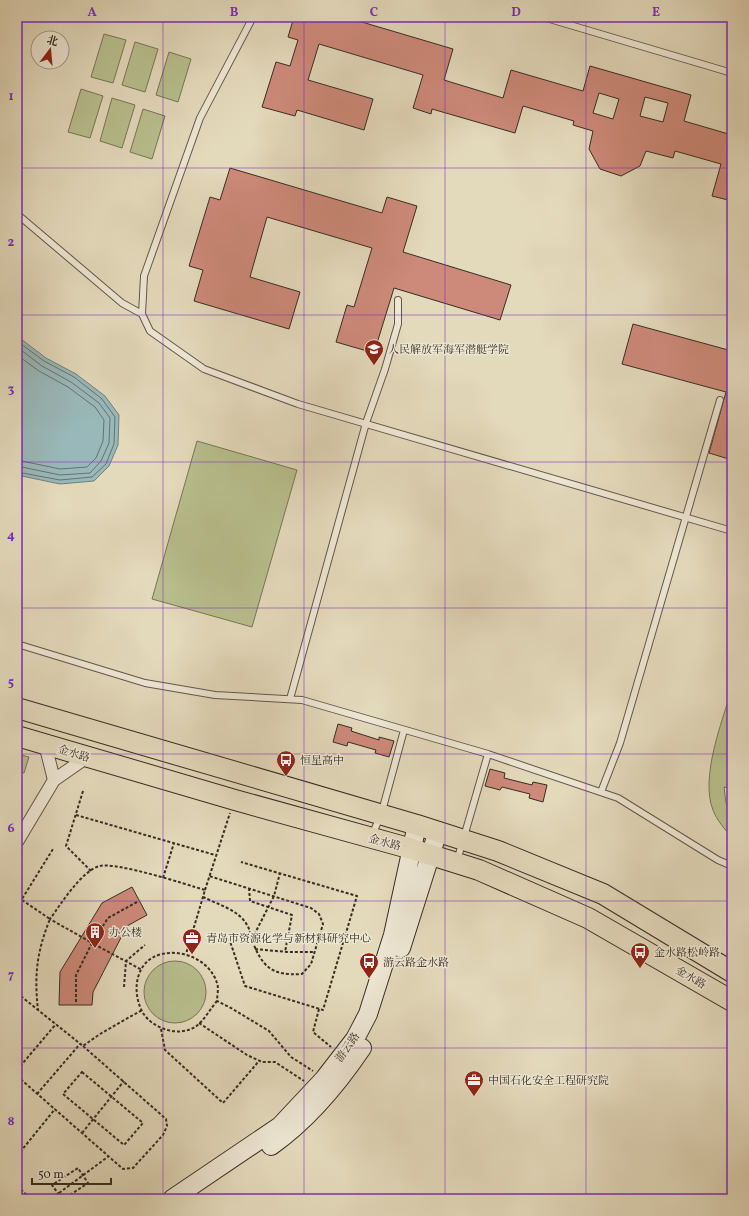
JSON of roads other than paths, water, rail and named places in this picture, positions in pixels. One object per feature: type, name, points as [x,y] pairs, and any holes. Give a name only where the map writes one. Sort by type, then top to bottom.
[{"type":"main road","points":[[17,708],[438,831],[498,851],[603,894],[732,972]]},
{"type":"main road","name":"金水路","points":[[17,736],[479,870],[588,918],[732,1001]]},
{"type":"main road","name":"游云路","points":[[190,1199],[242,1167],[293,1131],[344,1075],[362,1047],[379,1014],[421,852],[417,825]]},
{"type":"main road","name":"游云路","points":[[172,1199],[280,1126],[319,1084],[355,1039],[368,1014],[421,852],[438,831]]},
{"type":"street","points":[[45,744],[54,780]]},
{"type":"street","points":[[17,842],[54,780],[87,757]]},
{"type":"lane","points":[[253,17],[200,118],[144,276],[142,314],[150,331],[204,369],[298,404],[732,531]]},
{"type":"lane","points":[[543,17],[732,73]]},
{"type":"lane","points":[[17,214],[122,303],[142,314]]},
{"type":"lane","points":[[290,699],[366,424],[385,369],[398,324],[398,300]]},
{"type":"lane","points":[[600,792],[620,743],[684,517],[720,400]]},
{"type":"lane","points":[[17,644],[145,683],[215,695],[302,700],[488,754],[618,798],[718,860],[732,866]]},
{"type":"lane","points":[[371,838],[381,815],[404,730]]},
{"type":"lane","points":[[457,863],[488,754]]},
{"type":"water","points":[[17,336],[46,358],[76,374],[105,396],[119,415],[118,445],[109,466],[94,481],[60,484],[17,475]]},
{"type":"place","name":"人民解放军海军潜艇学院","points":[[374,366]]},
{"type":"place","name":"恒星高中","points":[[286,777]]},
{"type":"place","name":"办公楼","points":[[95,949]]},
{"type":"place","name":"青岛市资源化学与新材料研究中心","points":[[192,955]]},
{"type":"place","name":"金水路松岭路","points":[[640,969]]},
{"type":"place","name":"游云路金水路","points":[[369,979]]},
{"type":"place","name":"中国石化安全工程研究院","points":[[474,1097]]}]
